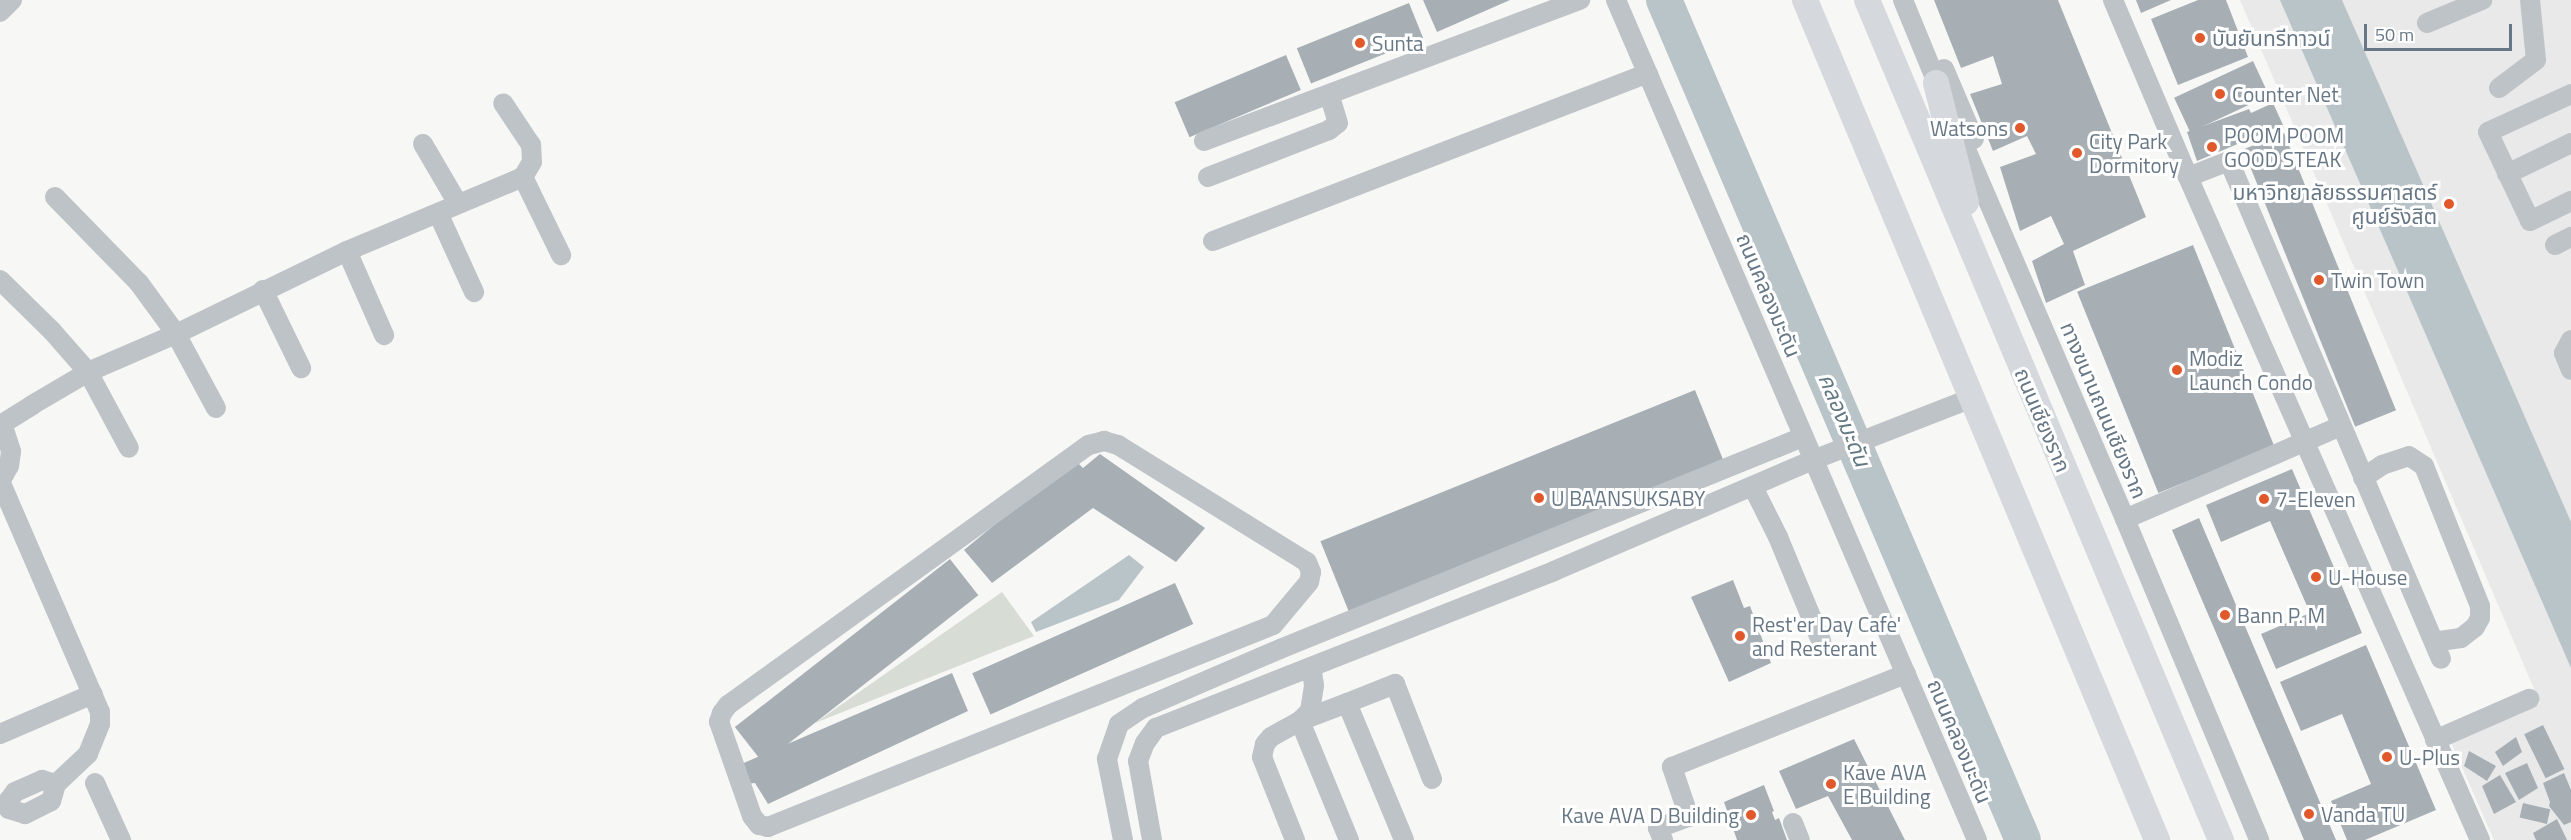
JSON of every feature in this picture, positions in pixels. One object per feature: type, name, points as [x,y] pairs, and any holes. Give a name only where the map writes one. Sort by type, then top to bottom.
[{"type":"main road","points":[[1805,0],[2157,840]]},
{"type":"main road","name":"ถนนเชียงราก","points":[[1867,0],[2221,840]]},
{"type":"main road","points":[[1936,83],[1962,189],[1996,309]]},
{"type":"street","points":[[0,12],[12,0]]},
{"type":"street","points":[[1204,141],[1580,0]]},
{"type":"street","name":"ถนนคลองมะดัน","points":[[1616,0],[1803,437],[1820,457],[1906,674],[1977,840]]},
{"type":"street","name":"ทางขนานถนนเชียงราก","points":[[1903,0],[1936,83],[2125,519],[2259,840]]},
{"type":"street","points":[[1916,0],[2043,303],[2034,307]]},
{"type":"street","points":[[2113,0],[2188,177],[2480,840]]},
{"type":"street","points":[[2427,23],[2482,0]]},
{"type":"street","points":[[2499,88],[2536,60],[2530,0]]},
{"type":"street","points":[[1214,242],[1648,73]]},
{"type":"street","points":[[1208,177],[1329,130],[1338,123],[1329,94]]},
{"type":"street","points":[[2571,94],[2488,132],[2529,220],[2571,201]]},
{"type":"street","points":[[5,811],[15,792],[42,780],[57,784],[88,754],[100,724],[100,712],[0,482],[9,466],[11,451],[1,423],[88,372],[176,334],[347,251],[524,177],[532,162],[531,145],[503,103]]},
{"type":"street","points":[[2508,174],[2571,143]]},
{"type":"street","points":[[423,144],[458,204]]},
{"type":"street","points":[[2188,177],[2229,161],[2363,478],[2437,651],[2461,638],[2475,627],[2480,618],[2480,606],[2424,466],[2409,456],[2382,465],[2363,478]]},
{"type":"street","points":[[524,177],[561,255]]},
{"type":"street","points":[[55,196],[139,283],[176,334],[216,408]]},
{"type":"street","points":[[438,213],[474,292]]},
{"type":"street","points":[[347,251],[384,335]]},
{"type":"street","points":[[2,284],[58,337],[88,372],[129,448]]},
{"type":"street","points":[[263,290],[301,368]]},
{"type":"street","points":[[2571,340],[2564,352],[2571,370]]},
{"type":"street","points":[[1152,840],[1138,761],[1145,743],[1156,728],[1554,571],[1820,457],[1972,398]]},
{"type":"street","points":[[2125,519],[2341,426]]},
{"type":"street","points":[[1123,840],[1107,759],[1119,724],[1143,708],[1281,649],[1803,437]]},
{"type":"street","points":[[1104,441],[1118,445],[1307,562],[1311,572],[1309,582],[1274,625],[768,827],[759,825],[752,816],[719,722],[722,712],[728,705],[1089,445],[1104,441]]},
{"type":"street","points":[[1753,487],[1778,537],[1821,641]]},
{"type":"street","points":[[1274,625],[1290,675]]},
{"type":"street","points":[[1300,721],[1310,711],[1311,667]]},
{"type":"street","points":[[1663,840],[1658,828],[1689,817],[1672,766],[1906,674]]},
{"type":"street","points":[[1295,840],[1262,758],[1265,744],[1271,737],[1300,721],[1395,684],[1432,779]]},
{"type":"street","points":[[0,734],[93,694]]},
{"type":"street","points":[[2435,740],[2529,699]]},
{"type":"street","points":[[1347,703],[1404,840]]},
{"type":"street","points":[[1143,708],[1156,728]]},
{"type":"street","points":[[1300,721],[1349,840]]},
{"type":"street","points":[[1107,759],[1138,761]]},
{"type":"street","points":[[95,783],[121,840]]},
{"type":"shaded area","name":"มหาวิทยาลัยธรรมศาสตร์ ศูนย์รังสิต","points":[[2240,0],[2571,0],[2571,840],[2494,840],[2450,740],[2540,703]]},
{"type":"shaded area","points":[[2280,0],[2342,0],[2571,522],[2571,668]]},
{"type":"shaded area","points":[[1129,555],[1144,567],[1119,600],[1036,632],[1031,622]]},
{"type":"shaded area","points":[[1002,592],[1034,636],[815,723]]},
{"type":"building","name":"Sunta","points":[[1423,0],[1510,0],[1437,32]]},
{"type":"building","name":"City Park Dormitory","points":[[1934,0],[2058,0],[2146,217],[2073,251],[2085,285],[2046,303],[2032,261],[2064,244],[2051,216],[2020,231],[2000,167],[2036,154],[2027,136],[1993,151],[1970,94],[2002,84],[1993,56],[1961,68]]},
{"type":"building","points":[[2136,0],[2171,0],[2141,13]]},
{"type":"building","name":"บันยันทรีทาวน์","points":[[2198,0],[2226,0],[2248,57],[2178,85],[2151,19]]},
{"type":"building","name":"Sunta","points":[[1409,3],[1423,38],[1311,84],[1297,48]]},
{"type":"building","points":[[1286,55],[1301,90],[1189,137],[1175,102]]},
{"type":"building","name":"Counter Net","points":[[2253,61],[2269,95],[2190,132],[2174,98]]},
{"type":"building","name":"POOM POOM GOOD STEAK","points":[[2273,103],[2283,125],[2197,161],[2187,132],[2249,109],[2251,113]]},
{"type":"building","name":"Twin Town","points":[[2284,133],[2396,410],[2355,427],[2243,149]]},
{"type":"building","name":"Modiz Launch Condo","points":[[2193,245],[2274,446],[2158,493],[2077,292]]},
{"type":"building","name":"U BAANSUKSABY","points":[[1695,390],[1725,464],[1350,616],[1320,541]]},
{"type":"building","points":[[1100,454],[1205,528],[1176,562],[1093,508],[992,583],[964,550],[1074,459],[1083,468]]},
{"type":"building","name":"U-House","points":[[2292,469],[2362,633],[2276,669],[2261,634],[2310,613],[2270,521],[2221,542],[2206,505]]},
{"type":"building","points":[[2199,518],[2336,840],[2304,840],[2172,530]]},
{"type":"building","points":[[950,559],[978,595],[763,763],[735,727]]},
{"type":"building","points":[[1733,580],[1744,608],[1750,606],[1771,663],[1729,682],[1691,597]]},
{"type":"building","points":[[1175,583],[1193,624],[990,714],[972,673]]},
{"type":"building","name":"U-Plus","points":[[2366,645],[2436,810],[2365,840],[2347,840],[2331,801],[2371,784],[2342,714],[2301,731],[2280,682]]},
{"type":"building","points":[[952,673],[968,711],[768,804],[755,783],[746,784],[739,765]]},
{"type":"building","points":[[2543,725],[2564,769],[2546,778],[2524,734]]},
{"type":"building","points":[[2516,737],[2522,752],[2503,766],[2495,752]]},
{"type":"building","name":"Kave AVA E Building","points":[[1854,739],[1905,840],[1852,840],[1828,796],[1796,809],[1779,771]]},
{"type":"building","points":[[2469,751],[2496,766],[2487,781],[2464,766]]},
{"type":"building","points":[[2527,763],[2538,788],[2519,800],[2505,773]]},
{"type":"building","points":[[2564,773],[2571,790],[2571,822],[2564,825],[2549,806],[2550,802],[2543,783]]},
{"type":"building","points":[[2500,775],[2516,802],[2494,814],[2482,786]]},
{"type":"building","name":"Kave AVA D Building","points":[[1764,785],[1775,820],[1779,818],[1787,840],[1737,840],[1724,802]]},
{"type":"building","points":[[2523,803],[2550,809],[2547,824],[2520,818]]},
{"type":"building","points":[[2557,819],[2567,840],[2536,840],[2533,833]]},
{"type":"waterway","name":"คลองมะดัน","points":[[1664,0],[2023,840]]},
{"type":"place","name":"บันยันทรีทาวน์","points":[[2200,38]]},
{"type":"place","name":"Sunta","points":[[1360,43]]},
{"type":"place","name":"Counter Net","points":[[2220,94]]},
{"type":"place","name":"Watsons","points":[[2020,128]]},
{"type":"place","name":"POOM POOM GOOD STEAK","points":[[2212,147]]},
{"type":"place","name":"City Park Dormitory","points":[[2077,153]]},
{"type":"place","name":"มหาวิทยาลัยธรรมศาสตร์ ศูนย์รังสิต","points":[[2449,204]]},
{"type":"place","name":"Twin Town","points":[[2319,280]]},
{"type":"place","name":"Modiz Launch Condo","points":[[2177,370]]},
{"type":"place","name":"U BAANSUKSABY","points":[[1539,498]]},
{"type":"place","name":"7-Eleven","points":[[2264,499]]},
{"type":"place","name":"U-House","points":[[2316,577]]},
{"type":"place","name":"Bann P. M","points":[[2225,615]]},
{"type":"place","name":"Rest'er Day Cafe' and Resterant","points":[[1740,636]]},
{"type":"place","name":"U-Plus","points":[[2387,757]]},
{"type":"place","name":"Kave AVA E Building","points":[[1831,784]]},
{"type":"place","name":"Vanda TU","points":[[2309,814]]},
{"type":"place","name":"Kave AVA D Building","points":[[1751,815]]}]
